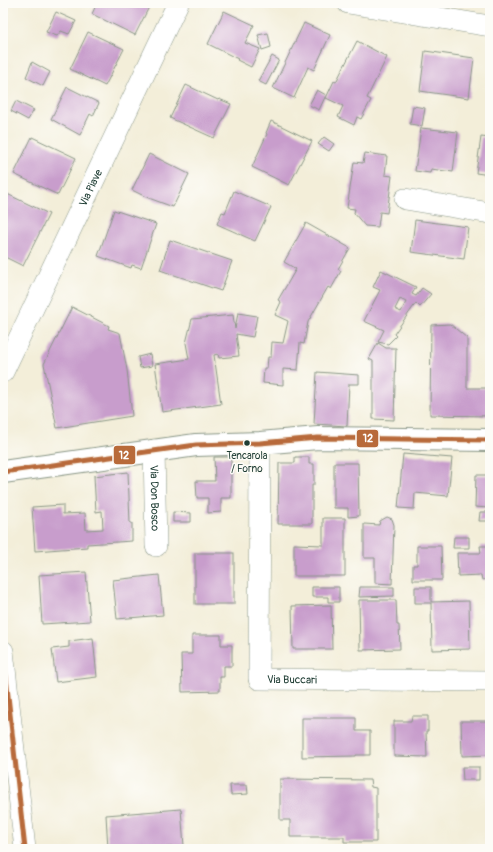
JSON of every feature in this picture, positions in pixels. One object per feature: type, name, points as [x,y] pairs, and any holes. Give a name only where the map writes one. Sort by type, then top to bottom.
[{"type":"street","name":"Via Piave","points":[[3,372],[178,3]]},
{"type":"street","points":[[348,3],[490,26]]},
{"type":"street","points":[[405,199],[490,213]]},
{"type":"street","name":"Via Don Bosco","points":[[3,472],[196,445],[260,443],[318,438],[490,440]]},
{"type":"street","name":"Via Buccari","points":[[260,443],[259,679],[490,681]]},
{"type":"street","name":"Via Don Bosco","points":[[154,450],[156,546]]},
{"type":"street","points":[[3,652],[25,849]]},
{"type":"building","points":[[97,3],[151,3],[135,35],[92,14]]},
{"type":"building","points":[[224,11],[254,25],[245,43],[260,49],[251,67],[208,44]]},
{"type":"building","points":[[56,12],[76,21],[69,34],[61,31],[57,36],[46,32]]},
{"type":"building","points":[[304,23],[330,35],[314,70],[308,67],[294,98],[273,88]]},
{"type":"building","points":[[88,32],[124,49],[105,86],[70,69]]},
{"type":"building","points":[[268,33],[271,47],[262,50],[258,35]]},
{"type":"building","points":[[357,41],[387,57],[367,98],[371,100],[361,119],[357,117],[354,125],[338,117],[343,106],[326,98]]},
{"type":"building","points":[[425,51],[474,58],[469,98],[420,91]]},
{"type":"building","points":[[272,56],[279,60],[266,85],[258,81]]},
{"type":"building","points":[[32,62],[50,72],[43,86],[26,77]]},
{"type":"building","points":[[186,85],[218,100],[219,99],[231,104],[214,138],[170,118]]},
{"type":"building","points":[[67,87],[99,103],[93,116],[90,114],[80,135],[51,119]]},
{"type":"building","points":[[317,90],[326,95],[319,110],[309,105]]},
{"type":"building","points":[[16,101],[34,110],[28,120],[11,111]]},
{"type":"building","points":[[413,106],[425,108],[422,126],[410,124]]},
{"type":"building","points":[[271,121],[312,141],[289,185],[252,167],[267,134],[266,133]]},
{"type":"building","points":[[421,128],[458,132],[453,172],[431,169],[430,173],[415,171]]},
{"type":"building","points":[[32,137],[76,158],[58,195],[14,174]]},
{"type":"building","points":[[324,137],[334,144],[329,151],[318,144]]},
{"type":"building","points":[[481,137],[490,138],[490,175],[476,173]]},
{"type":"building","points":[[365,153],[387,156],[385,175],[392,176],[387,213],[380,212],[378,227],[365,226],[354,213],[355,209],[347,208],[354,162],[363,163]]},
{"type":"building","points":[[149,154],[189,174],[173,207],[132,190]]},
{"type":"building","points":[[234,191],[271,207],[255,241],[217,224],[222,212],[225,213]]},
{"type":"building","points":[[5,193],[49,214],[23,266],[3,256],[3,197]]},
{"type":"building","points":[[114,210],[156,224],[141,268],[132,265],[131,268],[98,256]]},
{"type":"building","points":[[415,220],[468,227],[464,259],[411,252]]},
{"type":"building","points":[[306,223],[350,248],[338,269],[341,271],[331,289],[328,287],[308,322],[304,344],[300,343],[298,370],[283,369],[283,385],[263,383],[264,368],[267,368],[268,357],[271,357],[272,342],[283,343],[288,321],[275,315],[281,302],[278,300],[296,269],[284,262]]},
{"type":"building","points":[[170,240],[232,261],[221,291],[160,270]]},
{"type":"building","points":[[381,270],[416,287],[412,294],[416,296],[422,288],[431,294],[420,307],[416,303],[394,334],[396,336],[388,344],[378,342],[384,330],[364,321],[380,290],[373,287]],"holes":[[[400,299],[406,302],[401,312],[395,309]]]},
{"type":"building","points":[[72,307],[109,326],[108,329],[120,333],[127,370],[132,416],[57,428],[44,364]]},
{"type":"building","points":[[238,313],[257,316],[253,337],[236,334],[239,356],[219,358],[218,354],[214,355],[221,404],[162,412],[155,364],[189,359],[186,343],[192,319],[233,315],[235,329]]},
{"type":"building","points":[[450,324],[467,338],[467,388],[490,388],[490,416],[430,415],[431,325]]},
{"type":"building","points":[[378,343],[386,348],[396,348],[394,420],[373,419],[373,361],[369,359]]},
{"type":"building","points":[[150,354],[152,366],[140,368],[138,357]]},
{"type":"building","points":[[317,372],[359,375],[359,384],[349,384],[347,426],[314,424]]},
{"type":"building","points":[[403,454],[452,458],[448,496],[415,493],[414,509],[398,508]]},
{"type":"building","points":[[214,457],[231,457],[231,498],[221,498],[221,512],[208,513],[208,498],[197,498],[196,481],[215,481]]},
{"type":"building","points":[[295,457],[309,457],[309,464],[314,464],[314,485],[312,485],[312,524],[278,524],[279,463],[295,463]]},
{"type":"building","points":[[334,463],[358,463],[359,516],[348,517],[348,508],[334,508]]},
{"type":"building","points":[[128,472],[132,541],[87,544],[87,547],[35,551],[32,507],[63,505],[63,514],[85,513],[86,530],[103,529],[102,511],[96,512],[94,476]]},
{"type":"building","points":[[476,475],[490,475],[490,521],[479,521],[480,512],[488,512],[488,508],[475,507]]},
{"type":"building","points":[[173,512],[191,513],[191,522],[173,522]]},
{"type":"building","points":[[387,517],[392,519],[394,525],[392,584],[375,583],[375,558],[364,558],[364,524],[379,525],[380,521]]},
{"type":"building","points":[[323,518],[345,518],[345,576],[294,576],[294,544],[323,545]]},
{"type":"building","points":[[454,537],[469,537],[469,548],[453,548]]},
{"type":"building","points":[[417,546],[441,546],[442,580],[413,580],[413,565],[417,565]]},
{"type":"building","points":[[480,546],[490,546],[490,579],[482,580],[481,575],[458,576],[457,553],[481,553]]},
{"type":"building","points":[[195,553],[234,553],[234,604],[195,604]]},
{"type":"building","points":[[86,572],[90,621],[42,624],[39,575]]},
{"type":"building","points":[[159,575],[163,615],[117,619],[113,580]]},
{"type":"building","points":[[312,587],[339,587],[339,602],[328,602],[328,597],[312,597]]},
{"type":"building","points":[[360,587],[394,587],[394,596],[359,597]]},
{"type":"building","points":[[415,587],[431,587],[431,602],[469,601],[470,649],[432,650],[431,603],[415,603]]},
{"type":"building","points":[[359,600],[396,600],[400,649],[360,650]]},
{"type":"building","points":[[331,605],[332,649],[293,649],[292,606]]},
{"type":"building","points":[[192,635],[221,635],[221,645],[232,645],[232,666],[224,666],[224,677],[220,677],[220,691],[182,692],[181,654],[192,654]]},
{"type":"building","points":[[93,638],[97,677],[56,682],[52,649],[69,647],[69,641]]},
{"type":"building","points":[[412,716],[428,716],[428,731],[426,731],[427,757],[394,756],[394,721],[411,721]]},
{"type":"building","points":[[302,718],[356,718],[356,731],[370,731],[370,755],[302,757]]},
{"type":"building","points":[[461,721],[490,721],[490,755],[462,756]]},
{"type":"building","points":[[462,767],[479,767],[479,780],[463,780]]},
{"type":"building","points":[[280,779],[370,780],[371,787],[376,788],[376,842],[344,842],[344,837],[290,837],[290,820],[280,820]]},
{"type":"building","points":[[230,785],[247,785],[248,794],[231,795]]},
{"type":"building","points":[[181,809],[184,846],[146,849],[108,849],[106,815]]},
{"type":"transit line","name":"12","points":[[3,472],[196,445],[260,443],[318,438],[490,440]]},
{"type":"transit line","name":"12","points":[[3,651],[25,849]]},
{"type":"place","name":"Tencarola / Forno","points":[[247,443]]}]
